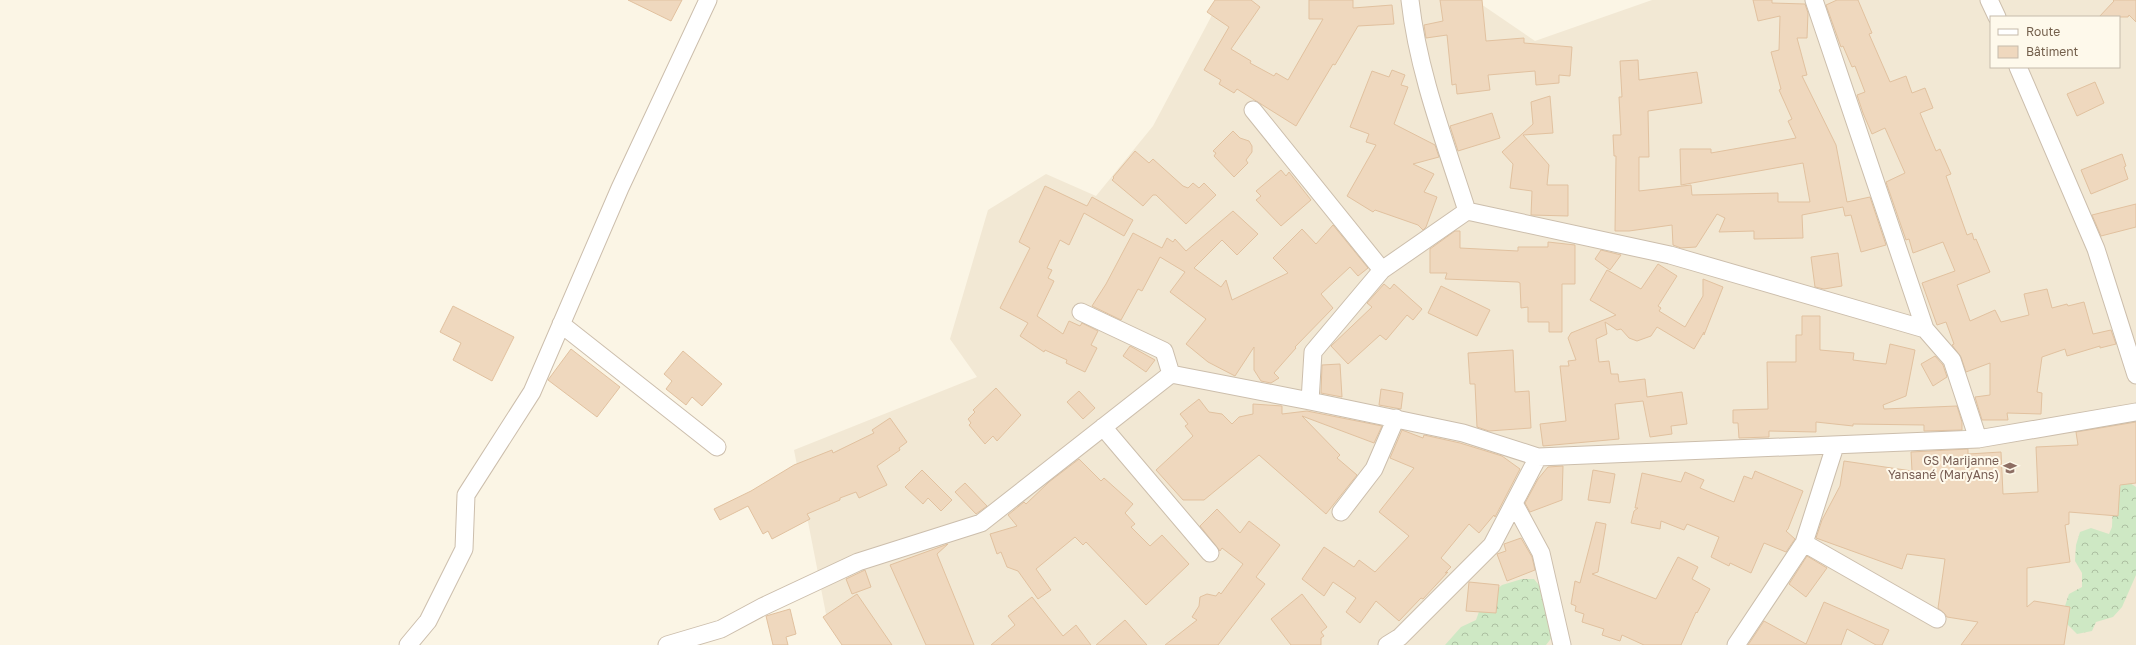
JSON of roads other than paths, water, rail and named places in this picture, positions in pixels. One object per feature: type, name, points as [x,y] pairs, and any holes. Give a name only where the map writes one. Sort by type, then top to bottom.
[{"type":"street","points":[[408,645],[428,621],[464,549],[466,495],[532,392],[620,188],[708,0]]},
{"type":"street","points":[[1410,0],[1413,31],[1436,114],[1467,211]]},
{"type":"street","points":[[1814,0],[1925,329],[1952,360],[1978,439]]},
{"type":"street","points":[[1989,0],[1997,16]]},
{"type":"street","points":[[2018,68],[2096,250],[2136,375]]},
{"type":"street","points":[[1253,110],[1382,270]]},
{"type":"street","points":[[1310,400],[1313,352],[1382,270],[1467,211],[1670,255],[1925,329]]},
{"type":"street","points":[[1081,312],[1164,351],[1171,374]]},
{"type":"street","points":[[561,324],[717,447]]},
{"type":"street","points":[[667,645],[721,628],[858,562],[981,523],[1171,374],[1310,400],[1463,433],[1538,457],[1978,439],[2136,412]]},
{"type":"street","points":[[1341,512],[1374,469],[1396,418]]},
{"type":"street","points":[[1103,428],[1210,553]]},
{"type":"street","points":[[1736,645],[1804,543],[1835,446]]},
{"type":"street","points":[[1387,645],[1400,638],[1492,545],[1515,505],[1538,457]]},
{"type":"street","points":[[1515,505],[1541,553],[1562,645]]},
{"type":"street","points":[[1804,543],[1937,619]]},
{"type":"place","name":"GS Marijanne Yansané (MaryAns)","points":[[2010,468]]}]
